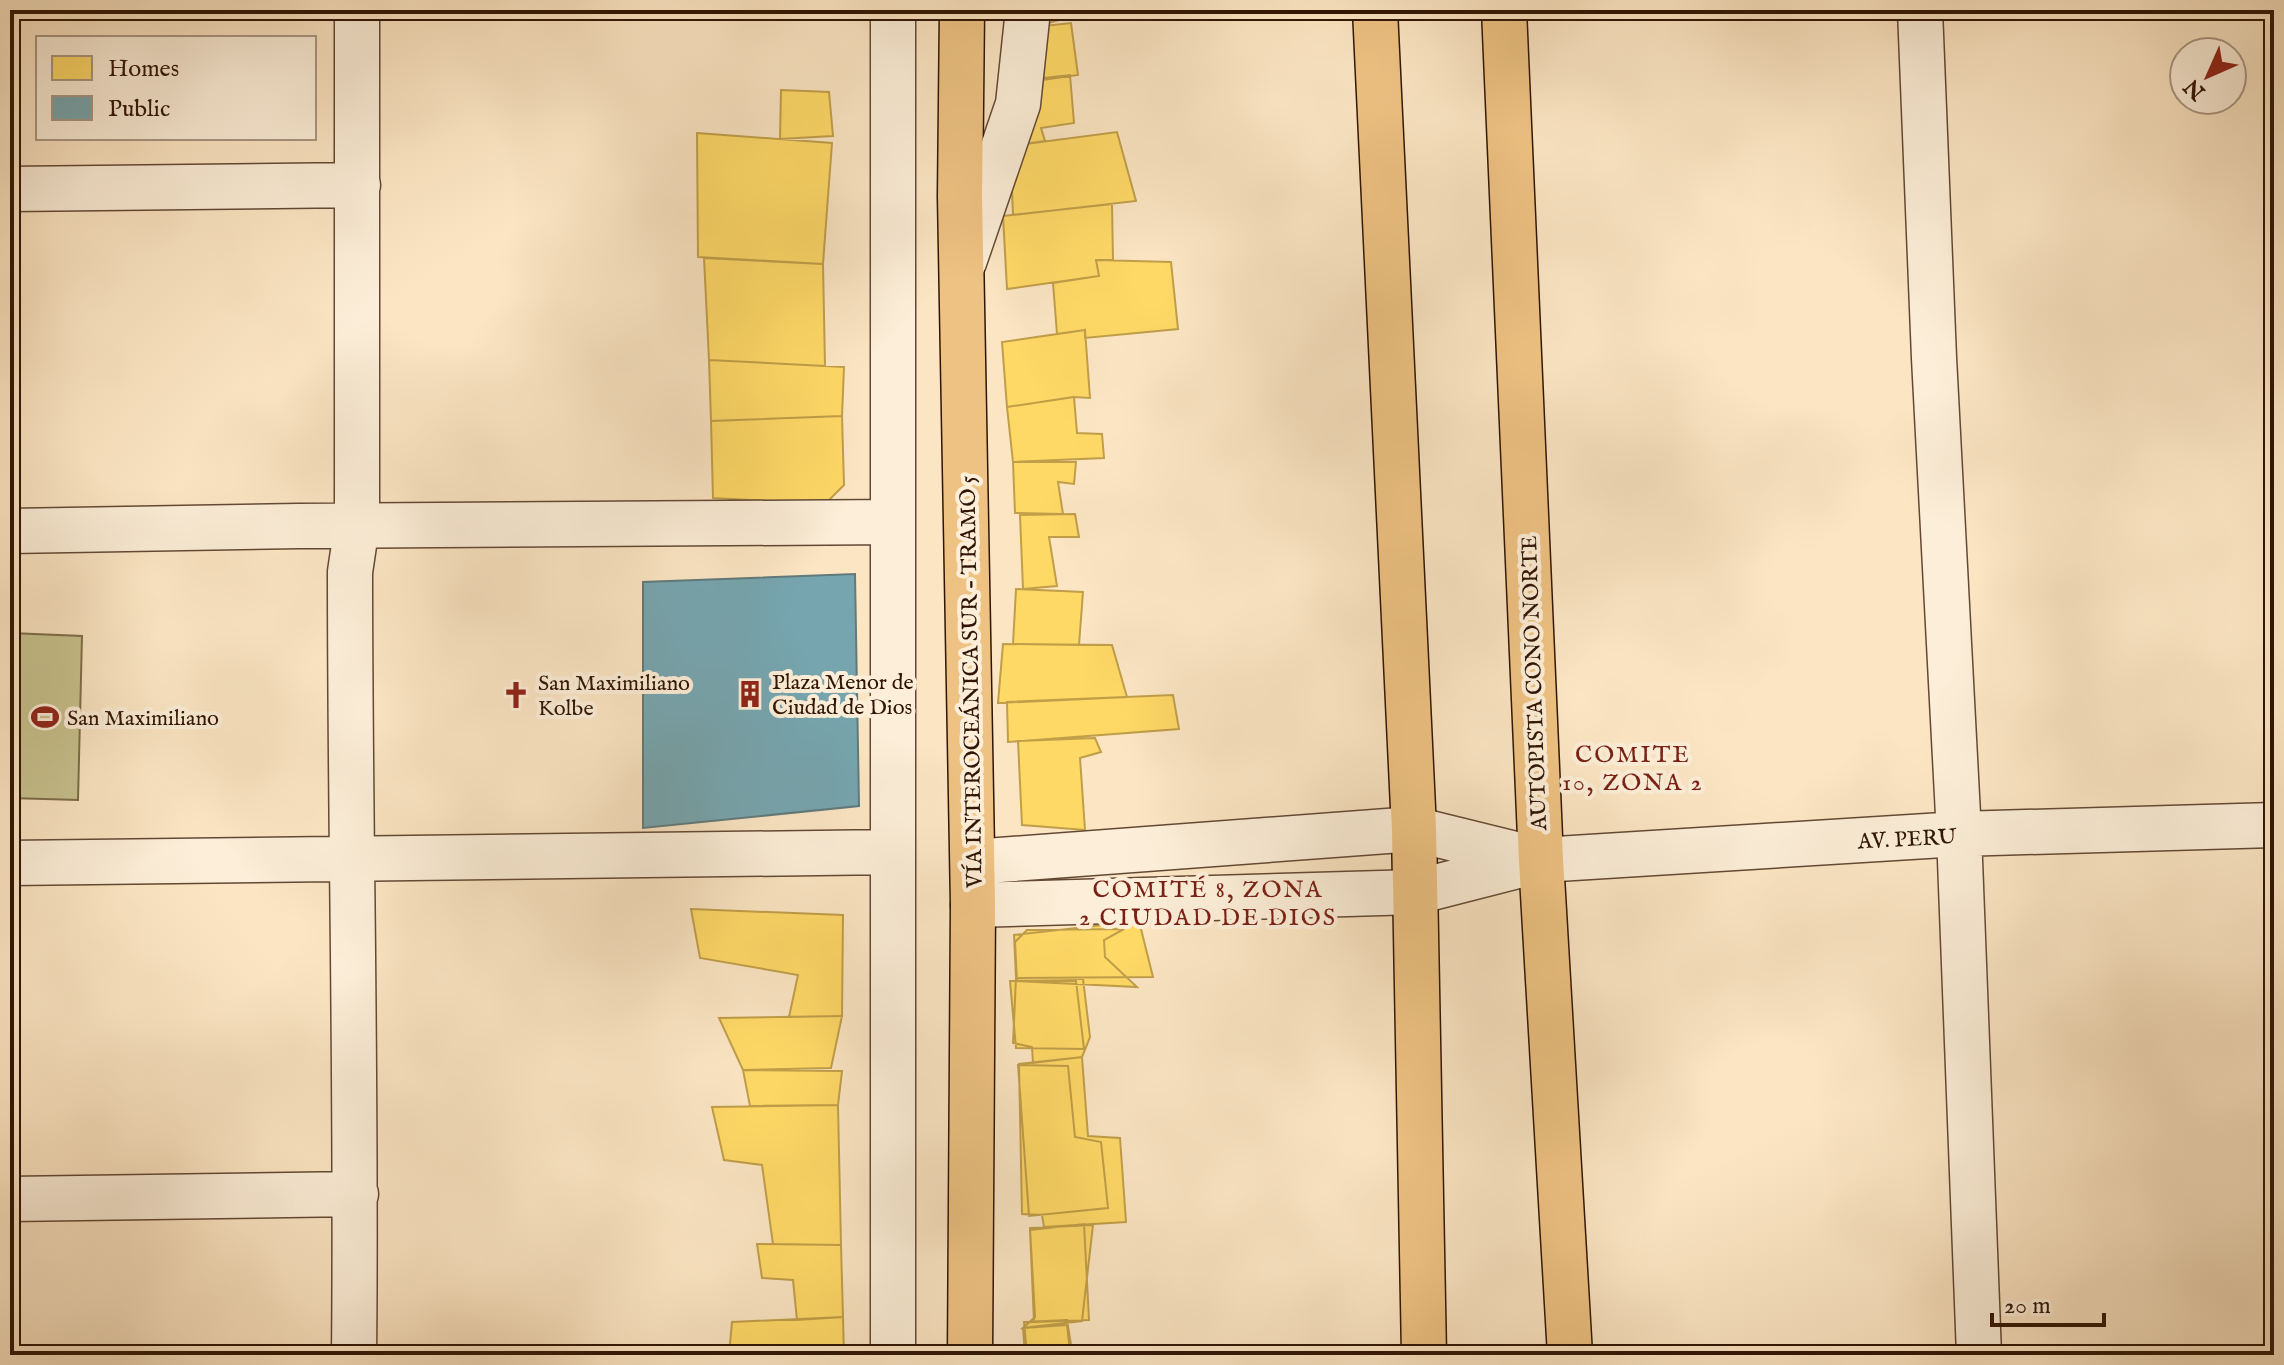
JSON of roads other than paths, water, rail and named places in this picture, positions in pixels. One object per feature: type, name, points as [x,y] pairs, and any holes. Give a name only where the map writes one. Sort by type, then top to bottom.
[{"type":"main road","name":"VÍA INTEROCEÁNICA SUR - TRAMO 5","points":[[962,10],[961,268],[973,862],[970,1355]]},
{"type":"main road","points":[[1375,10],[1414,829],[1424,1355]]},
{"type":"main road","name":"AUTOPISTA CONO NORTE","points":[[1504,10],[1541,860],[1570,1355]]},
{"type":"street","points":[[354,1355],[356,1194],[350,859],[350,572],[357,525],[357,10]]},
{"type":"street","points":[[893,10],[893,1355]]},
{"type":"street","points":[[961,268],[1018,104],[1028,10]]},
{"type":"street","points":[[1920,10],[1934,358],[1959,834],[1979,1355]]},
{"type":"street","points":[[10,189],[358,185]]},
{"type":"street","points":[[10,531],[357,525],[893,522]]},
{"type":"street","name":"AV. PERU","points":[[1541,860],[1959,834],[2274,825]]},
{"type":"street","points":[[973,862],[1414,829],[1541,860]]},
{"type":"street","points":[[10,863],[893,852]]},
{"type":"street","points":[[973,905],[1416,892],[1541,860]]},
{"type":"street","points":[[10,1199],[356,1194]]},
{"type":"place","name":"Plaza Menor de Ciudad de Dios","points":[[750,694]]},
{"type":"place","name":"San Maximiliano Kolbe","points":[[516,695]]},
{"type":"place","name":"San Maximiliano","points":[[45,717]]},
{"type":"district","name":"COMITE 10, ZONA 2","points":[[1633,768]]},
{"type":"district","name":"COMITÉ 8, ZONA 2 CIUDAD DE DIOS","points":[[1208,903]]}]
